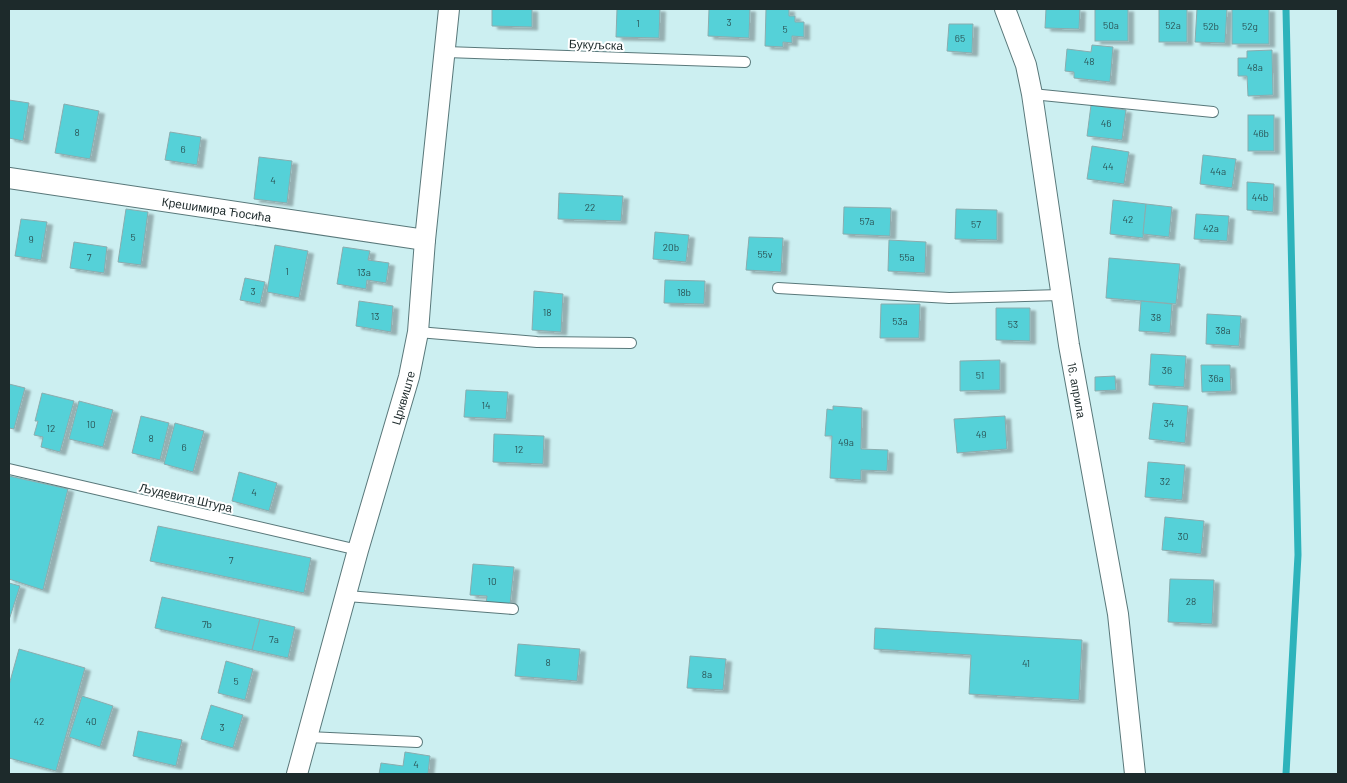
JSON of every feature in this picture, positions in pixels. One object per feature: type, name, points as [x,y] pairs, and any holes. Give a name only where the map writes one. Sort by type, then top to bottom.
[{"type":"street","name":"Црквиште","points":[[297,774],[358,550],[409,377],[418,332],[425,240],[449,9]]},
{"type":"street","name":"16. априла","points":[[1005,9],[1026,64],[1032,94],[1061,295],[1118,614],[1135,774]]},
{"type":"street","name":"Крешимира Ћосића","points":[[9,178],[425,240]]},
{"type":"lane","name":"Букуљска","points":[[446,52],[745,62]]},
{"type":"lane","points":[[1032,94],[1213,112]]},
{"type":"lane","points":[[778,288],[949,298],[1061,295]]},
{"type":"lane","points":[[418,332],[537,342],[631,344]]},
{"type":"lane","name":"Људевита Штура","points":[[9,469],[358,550]]},
{"type":"lane","points":[[347,596],[513,609]]},
{"type":"lane","points":[[308,737],[417,742]]},
{"type":"building","points":[[492,9],[532,9],[532,27],[492,26]]},
{"type":"building","points":[[617,9],[660,9],[659,38],[616,37]]},
{"type":"building","points":[[709,9],[750,9],[749,38],[708,36]]},
{"type":"building","points":[[766,9],[789,9],[789,16],[795,16],[795,22],[804,22],[804,37],[792,36],[792,43],[783,42],[783,47],[765,46]]},
{"type":"building","points":[[1046,9],[1080,9],[1079,29],[1045,28]]},
{"type":"building","points":[[1095,9],[1128,9],[1128,41],[1095,41]]},
{"type":"building","points":[[1159,9],[1187,9],[1187,42],[1159,42]]},
{"type":"building","points":[[1197,9],[1227,9],[1225,43],[1195,42]]},
{"type":"building","points":[[1232,9],[1269,9],[1269,44],[1232,44]]},
{"type":"building","points":[[949,24],[973,24],[972,53],[947,51]]},
{"type":"building","points":[[1092,45],[1113,47],[1110,82],[1074,78],[1074,72],[1065,71],[1067,49],[1091,52]]},
{"type":"building","points":[[1272,50],[1273,95],[1248,96],[1247,76],[1238,76],[1238,58],[1247,58],[1247,51]]},
{"type":"building","points":[[9,100],[29,103],[23,141],[9,138]]},
{"type":"building","points":[[64,104],[99,111],[90,159],[55,153]]},
{"type":"building","points":[[1091,105],[1126,110],[1122,140],[1087,136]]},
{"type":"building","points":[[1248,115],[1274,115],[1274,151],[1248,151]]},
{"type":"building","points":[[170,132],[201,137],[197,165],[165,160]]},
{"type":"building","points":[[1092,146],[1129,152],[1124,184],[1087,179]]},
{"type":"building","points":[[1203,155],[1236,159],[1232,188],[1200,184]]},
{"type":"building","points":[[259,157],[292,161],[287,203],[254,199]]},
{"type":"building","points":[[1247,182],[1274,184],[1273,212],[1247,210]]},
{"type":"building","points":[[559,193],[623,196],[621,221],[558,219]]},
{"type":"building","points":[[1113,200],[1146,204],[1143,238],[1110,234]]},
{"type":"building","points":[[1146,204],[1172,207],[1169,237],[1143,234]]},
{"type":"building","points":[[844,207],[891,208],[890,236],[843,234]]},
{"type":"building","points":[[126,209],[148,212],[141,265],[118,262]]},
{"type":"building","points":[[956,209],[997,210],[997,240],[955,239]]},
{"type":"building","points":[[1196,214],[1229,216],[1227,241],[1194,239]]},
{"type":"building","points":[[21,219],[47,222],[41,260],[15,256]]},
{"type":"building","points":[[655,232],[689,235],[686,262],[653,259]]},
{"type":"building","points":[[749,237],[783,238],[781,272],[746,270]]},
{"type":"building","points":[[889,240],[926,242],[925,273],[888,271]]},
{"type":"building","points":[[74,242],[107,247],[104,273],[70,268]]},
{"type":"building","points":[[275,245],[308,251],[299,298],[267,292]]},
{"type":"building","points":[[343,247],[370,251],[368,260],[389,263],[386,283],[367,280],[366,289],[337,284]]},
{"type":"building","points":[[1109,258],[1180,264],[1176,304],[1106,298]]},
{"type":"building","points":[[245,278],[265,282],[260,304],[240,300]]},
{"type":"building","points":[[665,280],[705,281],[704,304],[664,303]]},
{"type":"building","points":[[534,291],[563,294],[561,332],[532,330]]},
{"type":"building","points":[[359,301],[393,306],[391,332],[356,326]]},
{"type":"building","points":[[1141,301],[1172,304],[1170,333],[1139,331]]},
{"type":"building","points":[[881,304],[920,304],[919,338],[880,338]]},
{"type":"building","points":[[996,308],[1030,308],[1030,341],[996,340]]},
{"type":"building","points":[[1207,314],[1241,316],[1239,346],[1206,344]]},
{"type":"building","points":[[1151,354],[1186,356],[1184,387],[1149,385]]},
{"type":"building","points":[[1000,360],[1000,390],[960,391],[960,361]]},
{"type":"building","points":[[1201,365],[1230,365],[1231,391],[1202,392]]},
{"type":"building","points":[[1115,376],[1116,390],[1095,391],[1095,377]]},
{"type":"building","points":[[9,384],[25,388],[14,429],[9,428]]},
{"type":"building","points":[[466,390],[508,392],[506,419],[464,417]]},
{"type":"building","points":[[42,393],[74,401],[60,452],[41,447],[43,437],[34,435],[38,421],[35,421]]},
{"type":"building","points":[[79,401],[113,410],[103,447],[69,439]]},
{"type":"building","points":[[1153,403],[1188,406],[1185,443],[1149,439]]},
{"type":"building","points":[[833,406],[862,408],[861,449],[888,450],[887,471],[861,470],[861,480],[830,478],[832,436],[825,436],[827,409],[833,410]]},
{"type":"building","points":[[141,416],[169,423],[160,460],[132,453]]},
{"type":"building","points":[[1005,416],[1007,449],[957,453],[954,419]]},
{"type":"building","points":[[175,423],[204,431],[193,472],[164,464]]},
{"type":"building","points":[[494,434],[544,436],[543,464],[493,462]]},
{"type":"building","points":[[1148,462],[1185,465],[1182,500],[1145,497]]},
{"type":"building","points":[[239,472],[277,483],[269,511],[232,501]]},
{"type":"building","points":[[9,476],[68,489],[43,590],[9,579]]},
{"type":"building","points":[[1165,517],[1204,521],[1201,554],[1162,550]]},
{"type":"building","points":[[158,526],[311,558],[304,593],[150,561]]},
{"type":"building","points":[[473,564],[514,567],[510,605],[486,603],[487,596],[470,595]]},
{"type":"building","points":[[1170,579],[1214,580],[1212,624],[1168,622]]},
{"type":"building","points":[[9,583],[20,586],[9,620]]},
{"type":"building","points":[[162,597],[260,619],[252,650],[155,628]]},
{"type":"building","points":[[260,619],[295,627],[288,658],[252,650]]},
{"type":"building","points":[[875,628],[1082,640],[1079,700],[969,694],[971,655],[874,649]]},
{"type":"building","points":[[518,644],[580,649],[577,681],[515,676]]},
{"type":"building","points":[[19,649],[85,668],[56,771],[9,758],[9,685]]},
{"type":"building","points":[[690,656],[726,659],[723,690],[687,688]]},
{"type":"building","points":[[226,661],[253,669],[245,700],[218,693]]},
{"type":"building","points":[[82,696],[113,706],[100,747],[69,737]]},
{"type":"building","points":[[211,705],[243,715],[233,748],[201,739]]},
{"type":"building","points":[[138,731],[182,740],[176,766],[133,756]]},
{"type":"building","points":[[405,752],[430,756],[428,774],[379,774],[381,763],[403,766]]},
{"type":"waterway","points":[[1286,9],[1298,555],[1286,774]]}]
